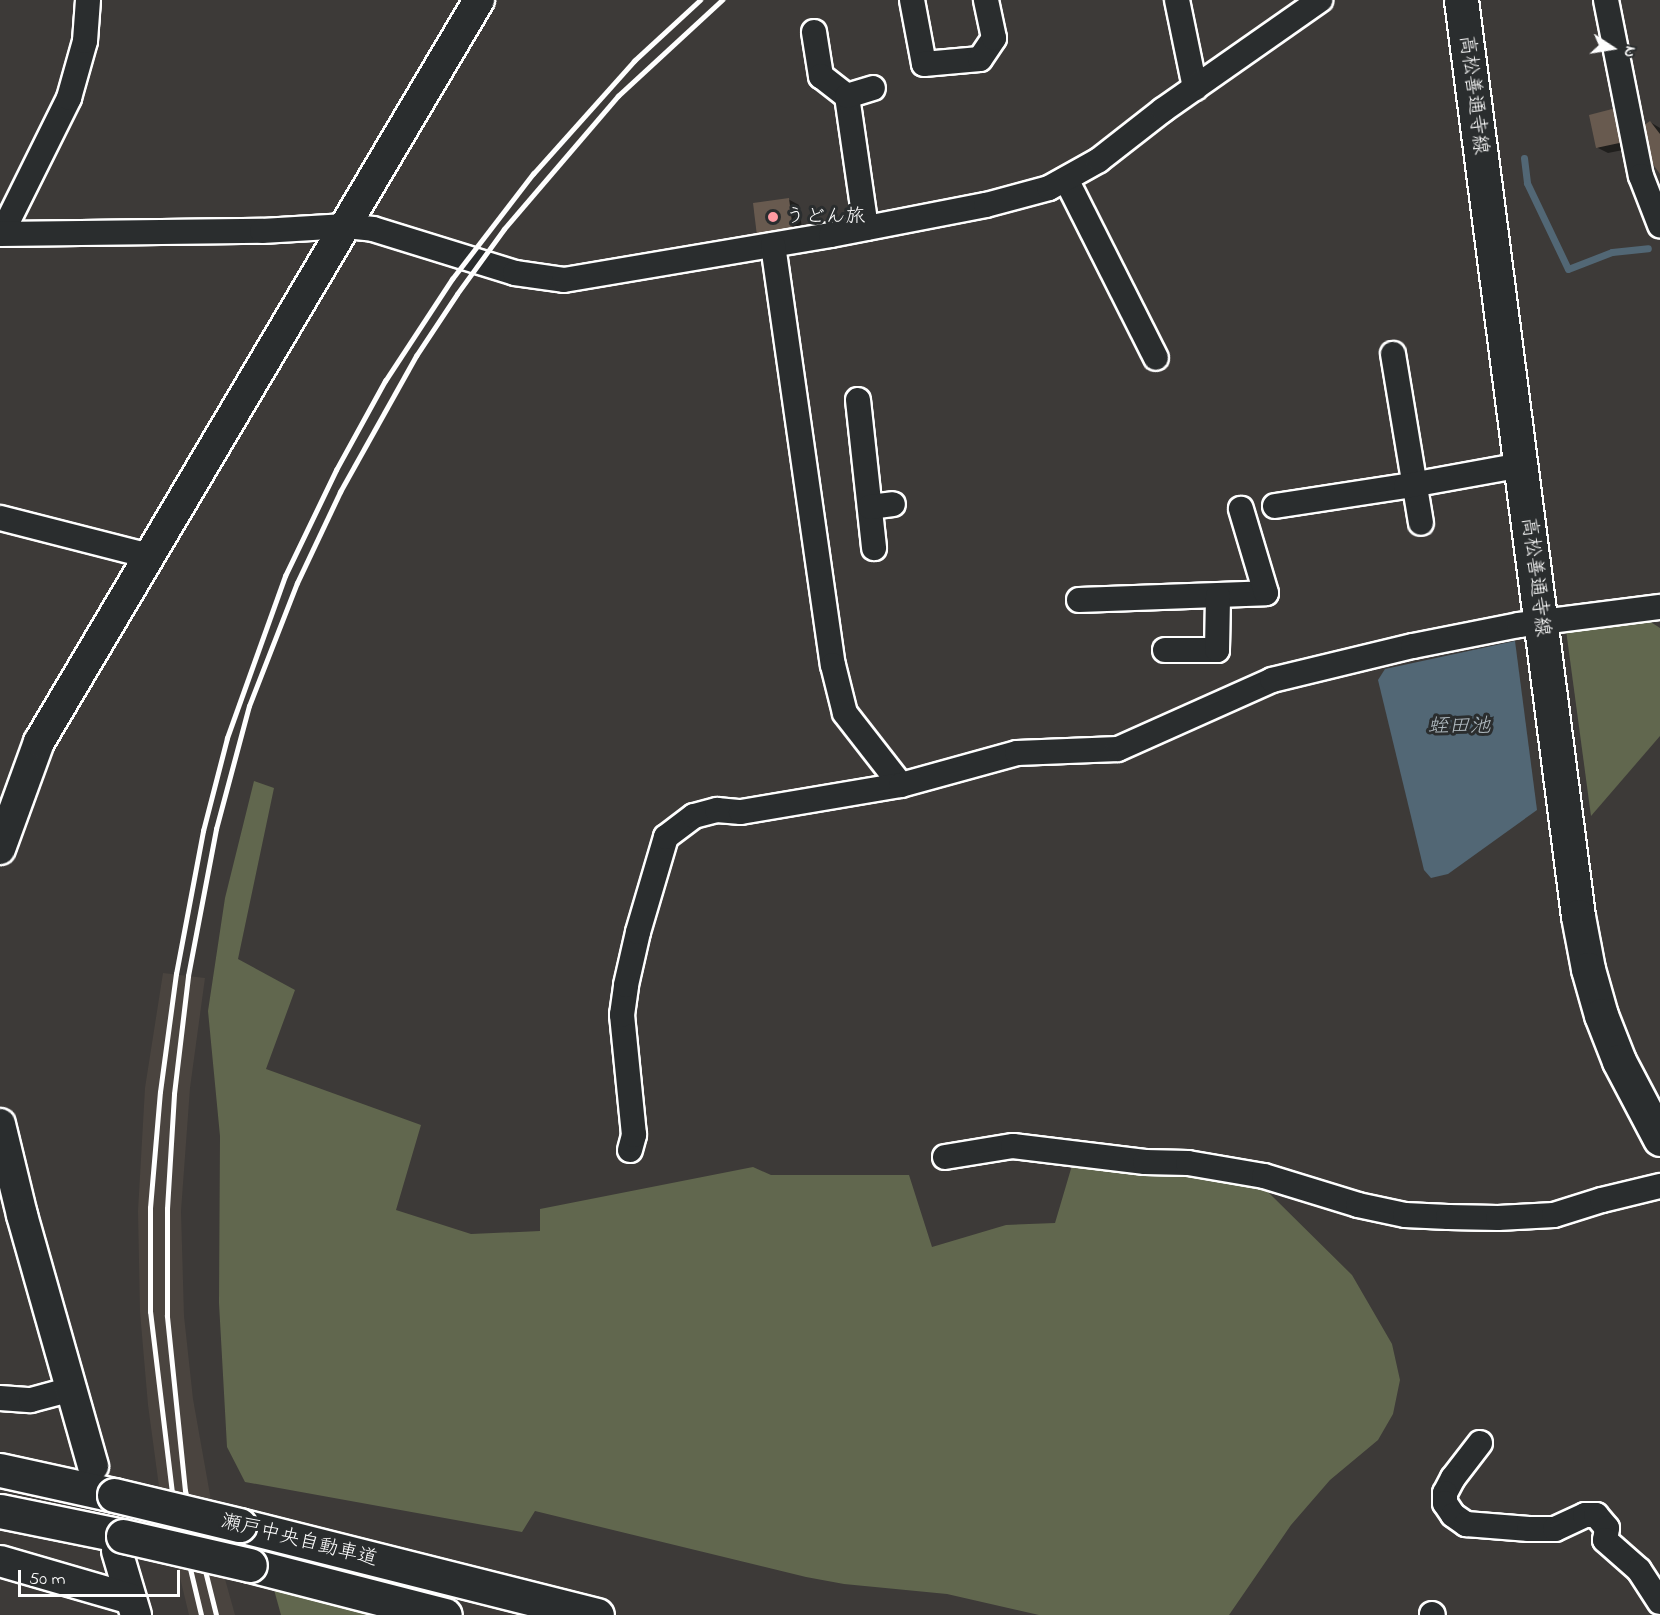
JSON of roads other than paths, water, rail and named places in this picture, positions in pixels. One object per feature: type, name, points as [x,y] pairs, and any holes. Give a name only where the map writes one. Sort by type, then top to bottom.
[{"type":"main road","name":"高松善通寺線","points":[[1461,0],[1578,916],[1588,969],[1601,1015],[1619,1061],[1660,1139]]},
{"type":"main road","name":"瀬戸中央自動車道","points":[[0,1470],[239,1525],[597,1615]]},
{"type":"main road","name":"瀬戸中央自動車道","points":[[0,1511],[120,1544],[250,1565],[445,1615]]},
{"type":"street","points":[[0,227],[7,223],[69,98],[85,41],[88,0]]},
{"type":"street","points":[[0,849],[35,751],[478,0]]},
{"type":"street","points":[[912,0],[924,64],[980,59],[994,38],[986,0]]},
{"type":"street","points":[[1177,0],[1195,88]]},
{"type":"street","points":[[0,234],[251,231],[346,226],[373,229],[516,273],[564,280],[866,228],[986,205],[1050,188],[1099,160],[1195,88],[1320,0]]},
{"type":"street","points":[[1606,0],[1641,176],[1658,211]]},
{"type":"street","points":[[814,32],[821,76],[847,96],[866,228]]},
{"type":"street","points":[[847,96],[873,88]]},
{"type":"street","points":[[1066,179],[1156,358]]},
{"type":"street","points":[[773,244],[833,665],[846,713],[901,785]]},
{"type":"street","points":[[1393,354],[1421,523]]},
{"type":"street","points":[[858,400],[881,505],[874,548]]},
{"type":"street","points":[[1275,506],[1415,485],[1521,465]]},
{"type":"street","points":[[1079,600],[1266,593],[1241,509]]},
{"type":"street","points":[[0,518],[149,556]]},
{"type":"street","points":[[1165,650],[1217,650],[1218,596]]},
{"type":"street","points":[[630,1150],[634,1135],[622,1015],[638,932],[666,837],[694,816],[717,810],[741,812],[901,785],[1017,753],[1118,749],[1272,680],[1413,646],[1541,622],[1660,607]]},
{"type":"street","points":[[0,1124],[69,1390],[93,1466]]},
{"type":"street","points":[[945,1157],[1013,1146],[1145,1162],[1188,1163],[1264,1176],[1358,1205],[1405,1215],[1448,1217],[1498,1218],[1554,1215],[1602,1200],[1660,1186]]},
{"type":"street","points":[[0,1398],[31,1400],[69,1390]]},
{"type":"street","points":[[1480,1443],[1453,1478],[1445,1493],[1445,1503],[1453,1515],[1466,1524],[1529,1529],[1555,1528],[1585,1515],[1596,1515],[1608,1528],[1605,1540],[1639,1570],[1660,1602]]},
{"type":"street","points":[[120,1544],[133,1607]]},
{"type":"street","points":[[0,1561],[133,1607]]},
{"type":"water","name":"蛭田池","points":[[1515,641],[1537,810],[1448,874],[1431,878],[1424,870],[1378,680],[1385,669]]},
{"type":"waterway","points":[[1524,158],[1527,183],[1568,269],[1612,252],[1648,248]]},
{"type":"railway","points":[[201,1615],[172,1493],[150,1312],[150,1208],[160,1092],[176,974],[203,831],[227,738],[285,576],[336,470],[385,381],[452,279],[533,174],[634,61],[700,0]]},
{"type":"railway","points":[[216,1615],[185,1491],[167,1316],[167,1209],[174,1094],[188,976],[216,829],[249,706],[297,583],[340,492],[416,356],[457,294],[504,229],[618,96],[722,0]]},
{"type":"place","name":"うどん旅","points":[[773,217]]}]
